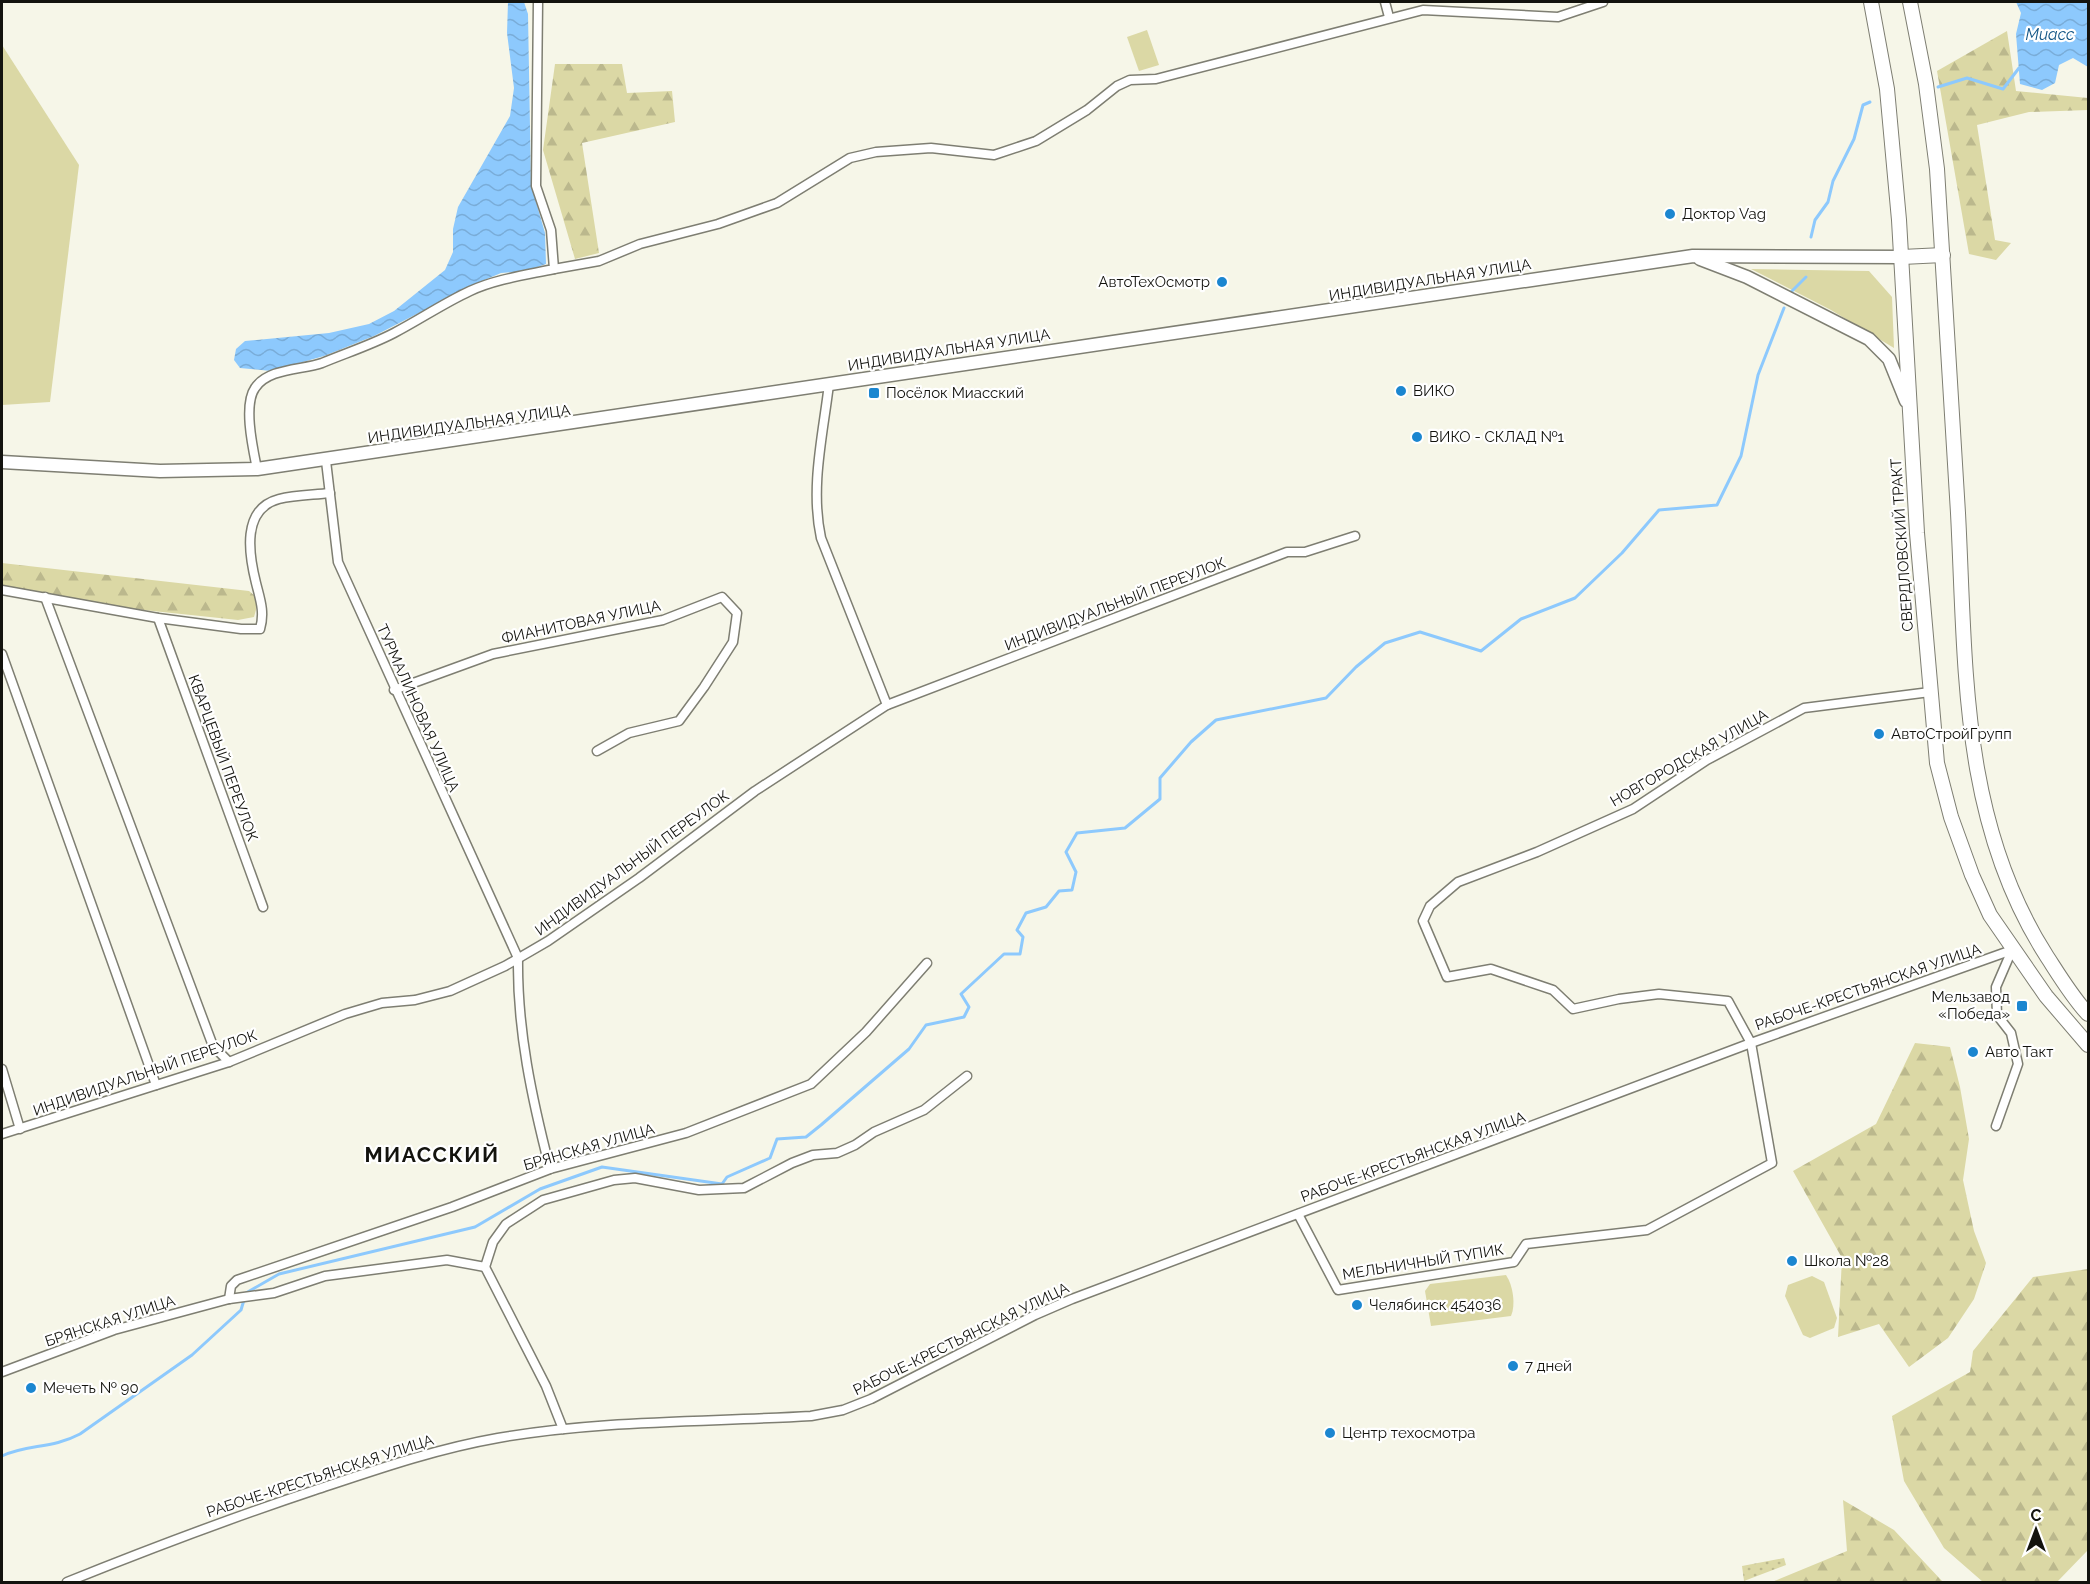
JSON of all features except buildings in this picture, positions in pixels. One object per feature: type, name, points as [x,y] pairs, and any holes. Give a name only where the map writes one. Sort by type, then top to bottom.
[{"type":"main road","name":"СВЕРДЛОВСКИЙ ТРАКТ","points":[[1871,2],[1887,89],[1902,257],[1908,407],[1937,763],[1951,817],[1990,915],[2012,950],[2056,1008],[2088,1045]]},
{"type":"main road","points":[[1910,2],[1926,84],[1936,169],[1968,694],[1978,785],[1998,859],[2015,898],[2055,969],[2088,1014]]},
{"type":"main road","points":[[1902,257],[1943,255]]},
{"type":"main road","points":[[1693,256],[1747,278],[1869,339],[1889,359],[1908,407]]},
{"type":"main road","name":"ИНДИВИДУАЛЬНАЯ УЛИЦА","points":[[2,462],[160,471],[257,469],[326,461],[1693,256],[1902,257]]},
{"type":"street","points":[[539,2],[536,186],[551,230],[554,269]]},
{"type":"street","points":[[1385,2],[1389,17]]},
{"type":"street","points":[[257,469],[250,411],[254,389],[262,380],[311,367],[368,344],[471,291],[501,280],[599,261],[640,244],[718,224],[777,203],[850,158],[876,152],[931,148],[994,155],[1036,141],[1088,110],[1117,86],[1130,80],[1156,79],[1310,41],[1389,17],[1442,9],[1558,17],[1603,2]]},
{"type":"street","points":[[829,384],[817,482],[817,522],[821,538],[887,705]]},
{"type":"street","name":"ТУРМАЛИНОВАЯ УЛИЦА","points":[[326,461],[338,562],[394,690],[518,958]]},
{"type":"street","points":[[2,590],[158,618],[241,629],[260,628],[264,616],[248,554],[251,527],[261,508],[277,499],[330,493]]},
{"type":"street","name":"ИНДИВИДУАЛЬНЫЙ ПЕРЕУЛОК","points":[[2,1134],[229,1062],[345,1014],[382,1003],[416,1000],[450,991],[548,941],[639,878],[755,791],[887,705],[1287,552],[1305,552],[1355,536]]},
{"type":"street","points":[[45,597],[213,1046],[229,1062]]},
{"type":"street","name":"ФИАНИТОВАЯ УЛИЦА","points":[[394,690],[493,654],[663,620],[722,597],[737,614],[733,642],[679,720],[629,733],[597,751]]},
{"type":"street","name":"КВАРЦЕВЫЙ ПЕРЕУЛОК","points":[[158,618],[263,907]]},
{"type":"street","points":[[2,654],[156,1085]]},
{"type":"street","name":"НОВГОРОДСКАЯ УЛИЦА","points":[[1751,1043],[1728,1001],[1659,994],[1619,999],[1573,1009],[1553,990],[1491,969],[1447,977],[1423,921],[1430,906],[1458,882],[1537,852],[1633,809],[1707,760],[1804,708],[1930,692]]},
{"type":"street","points":[[1996,1126],[2018,1064],[2011,1033],[1997,1015],[1996,987],[2012,950]]},
{"type":"street","name":"РАБОЧЕ-КРЕСТЬЯНСКАЯ УЛИЦА","points":[[68,1582],[150,1548],[391,1464],[454,1447],[563,1429],[811,1416],[843,1410],[872,1399],[1044,1311],[1751,1043],[2012,950]]},
{"type":"street","points":[[518,958],[517,999],[529,1086],[550,1169]]},
{"type":"street","name":"БРЯНСКАЯ УЛИЦА","points":[[229,1299],[231,1286],[237,1280],[452,1207],[550,1169],[686,1133],[811,1084],[866,1032],[927,963]]},
{"type":"street","name":"МЕЛЬНИЧНЫЙ ТУПИК","points":[[1298,1214],[1338,1290],[1514,1262],[1526,1244],[1647,1230],[1772,1163],[1751,1043]]},
{"type":"street","points":[[2,1069],[20,1129]]},
{"type":"street","points":[[563,1429],[546,1386],[485,1267],[493,1242],[506,1224],[543,1200],[614,1180],[635,1178],[699,1190],[744,1188],[813,1155],[837,1153],[855,1145],[874,1132],[924,1110],[967,1076]]},
{"type":"street","name":"БРЯНСКАЯ УЛИЦА","points":[[2,1372],[114,1330],[229,1299],[274,1293],[325,1276],[447,1260],[485,1267]]},
{"type":"green space","points":[[1147,30],[1159,65],[1139,71],[1127,37]]},
{"type":"green space","points":[[2007,31],[2016,91],[2088,98],[2088,110],[2029,112],[1977,125],[1995,240],[2011,243],[1996,260],[1969,254],[1937,71]]},
{"type":"green space","points":[[2,45],[79,165],[50,402],[2,405]]},
{"type":"green space","points":[[555,64],[622,64],[627,93],[672,91],[675,122],[582,143],[599,253],[575,259],[543,150]]},
{"type":"green space","points":[[1751,269],[1869,271],[1892,297],[1894,348],[1831,310]]},
{"type":"green space","points":[[2,563],[249,591],[255,596],[257,606],[254,617],[238,620],[2,595]]},
{"type":"green space","points":[[1915,1043],[1950,1047],[1969,1139],[1963,1180],[1974,1231],[1986,1263],[1974,1299],[1948,1338],[1909,1367],[1879,1324],[1838,1337],[1842,1258],[1793,1171],[1876,1124]]},
{"type":"green space","points":[[2088,1269],[2088,1550],[2057,1582],[1983,1582],[1944,1548],[1904,1481],[1892,1416],[1970,1372],[1973,1351],[2033,1277]]},
{"type":"green space","points":[[1506,1275],[1513,1295],[1511,1316],[1431,1326],[1425,1291],[1430,1284]]},
{"type":"green space","points":[[1812,1276],[1824,1282],[1837,1318],[1834,1328],[1810,1338],[1803,1335],[1785,1296],[1788,1285]]},
{"type":"green space","points":[[1843,1500],[1894,1530],[1943,1582],[1772,1582],[1847,1551]]},
{"type":"green space","points":[[1784,1558],[1786,1565],[1744,1581],[1742,1566]]},
{"type":"water","points":[[508,2],[524,2],[528,14],[531,184],[545,233],[546,264],[526,271],[501,273],[374,336],[324,356],[271,371],[240,368],[234,360],[236,349],[245,341],[329,333],[369,324],[394,311],[445,270],[453,252],[453,229],[458,207],[510,116],[514,88],[507,33]]},
{"type":"water","name":"Миасс","points":[[2016,2],[2088,2],[2088,67],[2073,58],[2059,65],[2055,83],[2042,90],[2020,84],[2016,34],[2021,13]]},
{"type":"waterway","points":[[1938,87],[1967,78],[2003,89],[2019,68]]},
{"type":"waterway","points":[[1811,237],[1815,220],[1828,202],[1833,181],[1854,139],[1863,105],[1870,102]]},
{"type":"waterway","points":[[1790,293],[1806,277]]},
{"type":"waterway","points":[[2,1456],[60,1442],[80,1434],[192,1355],[241,1310],[246,1293],[279,1274],[475,1227],[540,1189],[602,1167],[722,1184],[727,1177],[770,1158],[777,1139],[806,1137],[909,1049],[926,1025],[964,1017],[969,1007],[961,994],[1004,954],[1020,954],[1023,937],[1017,930],[1026,913],[1046,907],[1059,891],[1072,890],[1076,872],[1066,852],[1077,833],[1125,828],[1160,799],[1160,778],[1191,742],[1216,720],[1326,698],[1356,667],[1385,643],[1420,632],[1481,651],[1521,619],[1575,598],[1622,553],[1659,510],[1717,505],[1741,456],[1758,375],[1784,308]]},
{"type":"place","name":"Доктор Vag","points":[[1670,214]]},
{"type":"place","name":"АвтоТехОсмотр","points":[[1222,282]]},
{"type":"place","name":"ВИКО","points":[[1401,391]]},
{"type":"place","name":"Посёлок Миасский","points":[[874,393]]},
{"type":"place","name":"ВИКО - СКЛАД №1","points":[[1417,437]]},
{"type":"place","name":"АвтоСтройГрупп","points":[[1879,734]]},
{"type":"place","name":"Мельзавод «Победа»","points":[[2022,1006]]},
{"type":"place","name":"Авто Такт","points":[[1973,1052]]},
{"type":"place","name":"Школа №28","points":[[1792,1261]]},
{"type":"place","name":"Челябинск 454036","points":[[1357,1305]]},
{"type":"place","name":"7 дней","points":[[1513,1366]]},
{"type":"place","name":"Мечеть № 90","points":[[31,1388]]},
{"type":"place","name":"Центр техосмотра","points":[[1330,1433]]},
{"type":"district","name":"МИАССКИЙ","points":[[432,1154]]}]
